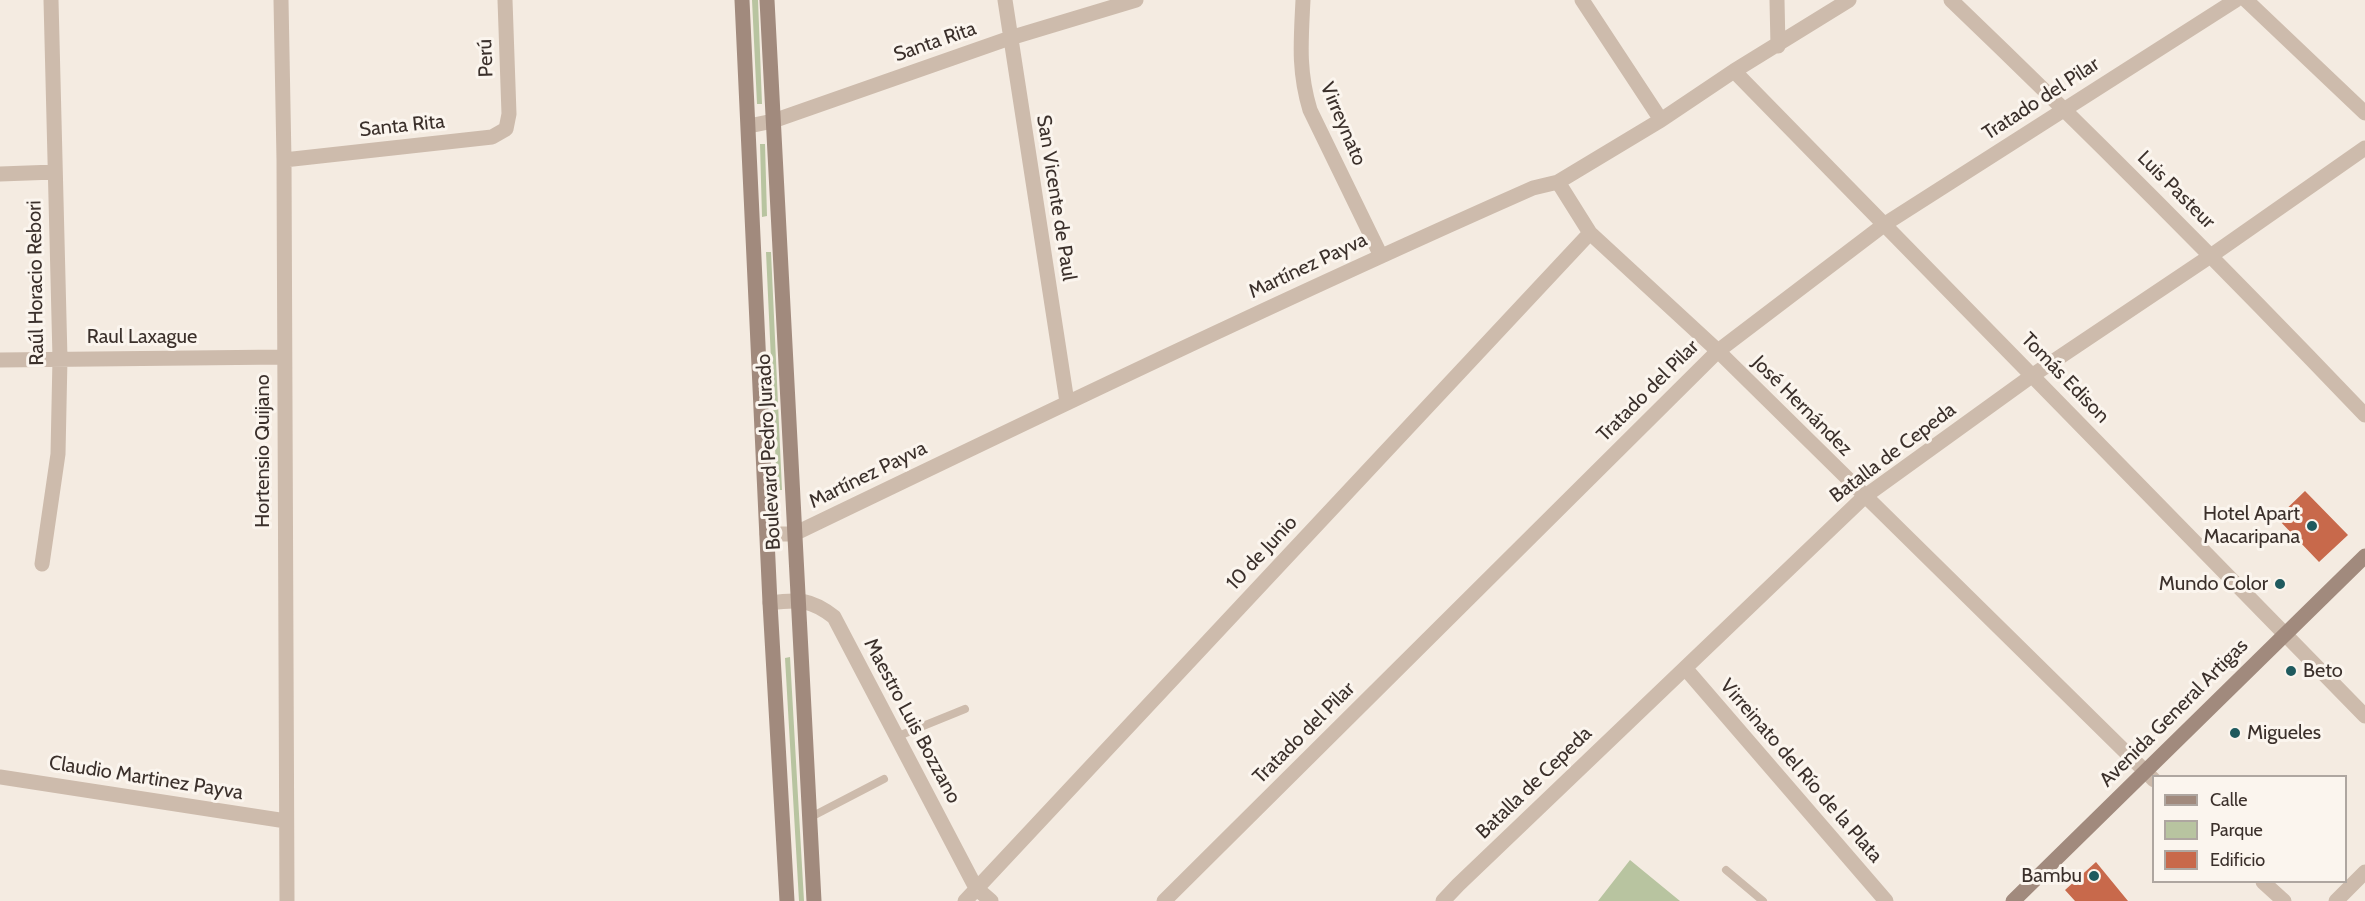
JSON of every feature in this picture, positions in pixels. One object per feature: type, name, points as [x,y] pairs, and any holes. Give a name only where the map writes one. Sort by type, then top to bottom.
[{"type":"main road","name":"Boulevard Pedro Jurado","points":[[742,0],[770,603],[787,901]]},
{"type":"main road","name":"Boulevard Pedro Jurado","points":[[767,0],[814,901]]},
{"type":"main road","points":[[753,237],[779,237]]},
{"type":"main road","name":"Avenida General Artigas","points":[[2013,901],[2149,776],[2284,634],[2365,556]]},
{"type":"street","name":"Raúl Horacio Rebori","points":[[42,564],[58,454],[60,358],[51,0]]},
{"type":"street","name":"Hortensio Quijano","points":[[281,0],[284,160],[287,901]]},
{"type":"street","name":"Perú","points":[[505,0],[509,114]]},
{"type":"street","name":"San Vicente de Paul","points":[[1005,0],[1068,402]]},
{"type":"street","name":"Santa Rita","points":[[748,126],[773,121],[1010,38],[1136,0]]},
{"type":"street","name":"Virreynato","points":[[1303,0],[1300,56],[1302,84],[1310,110],[1381,256]]},
{"type":"street","points":[[1582,0],[1661,120]]},
{"type":"street","points":[[1777,0],[1778,46]]},
{"type":"street","name":"Martínez Payva","points":[[767,534],[794,534],[1068,402],[1381,256],[1533,188],[1558,182],[1661,120],[1734,71],[1778,46],[1849,0]]},
{"type":"street","name":"Luis Pasteur","points":[[1951,0],[2212,255],[2365,415]]},
{"type":"street","name":"Tratado del Pilar","points":[[1164,901],[1718,351],[1885,224],[2236,0]]},
{"type":"street","points":[[2246,0],[2365,113]]},
{"type":"street","name":"Tomás Edison","points":[[1734,71],[2365,717]]},
{"type":"street","name":"Santa Rita","points":[[284,160],[492,137],[506,129],[509,114]]},
{"type":"street","name":"Batalla de Cepeda","points":[[1443,901],[1466,876],[1864,497],[2033,375],[2212,255],[2365,148]]},
{"type":"street","points":[[0,174],[55,172]]},
{"type":"street","name":"José Hernández","points":[[1558,182],[1590,233],[1718,351],[2149,776]]},
{"type":"street","name":"10 de Junio","points":[[965,901],[1590,233]]},
{"type":"street","name":"Raul Laxague","points":[[0,360],[284,357]]},
{"type":"street","name":"Maestro Luis Bozzano","points":[[770,603],[797,599],[820,606],[834,617],[976,888],[991,901]]},
{"type":"street","name":"Virreinato del Río de la Plata","points":[[1685,668],[1886,901]]},
{"type":"street","name":"Claudio Martinez Payva","points":[[0,777],[286,821]]},
{"type":"street","points":[[2336,901],[2365,872]]},
{"type":"street","points":[[2264,883],[2284,901]]},
{"type":"lane","points":[[896,737],[965,709]]},
{"type":"lane","points":[[808,818],[884,779]]},
{"type":"lane","points":[[1726,870],[1763,901]]},
{"type":"green space","points":[[752,0],[758,0],[762,104],[757,104]]},
{"type":"green space","points":[[760,144],[765,144],[767,216],[762,217]]},
{"type":"green space","points":[[766,252],[771,252],[782,490],[777,490]]},
{"type":"green space","points":[[790,657],[804,901],[799,901],[785,658]]},
{"type":"green space","points":[[1630,860],[1680,901],[1598,901]]},
{"type":"building","name":"Hotel Apart Macaripana","points":[[2305,491],[2348,535],[2319,562],[2277,518]]},
{"type":"building","name":"Bambu","points":[[2096,862],[2128,901],[2075,901],[2065,890]]},
{"type":"place","name":"Hotel Apart Macaripana","points":[[2312,526]]},
{"type":"place","name":"Mundo Color","points":[[2280,584]]},
{"type":"place","name":"Beto","points":[[2291,671]]},
{"type":"place","name":"Migueles","points":[[2235,733]]},
{"type":"place","name":"Bambu","points":[[2094,876]]}]
